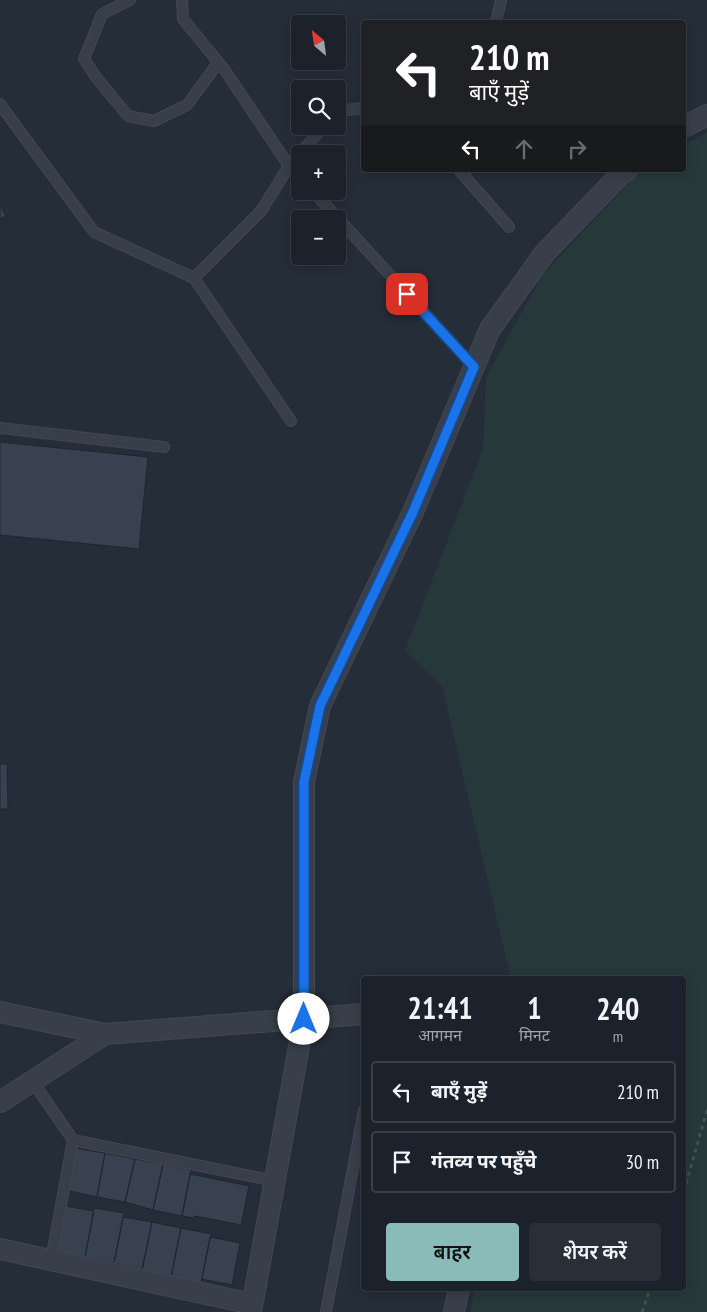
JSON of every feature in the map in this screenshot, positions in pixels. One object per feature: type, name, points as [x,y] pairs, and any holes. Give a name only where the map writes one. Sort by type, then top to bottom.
[{"type":"street","points":[[686,126],[707,114]]},
{"type":"street","points":[[0,1249],[251,1308],[304,1019],[304,782],[320,706],[413,512],[490,329],[544,254],[625,172]]},
{"type":"street","points":[[0,1012],[105,1034],[361,1014]]},
{"type":"street","points":[[0,1102],[105,1034]]},
{"type":"street","points":[[454,1312],[459,1291]]},
{"type":"lane","points":[[130,0],[102,14],[84,59],[128,116],[154,121],[187,105],[218,63]]},
{"type":"lane","points":[[182,0],[184,19],[218,63],[289,166]]},
{"type":"lane","points":[[496,20],[501,0]]},
{"type":"lane","points":[[0,104],[94,232],[194,278],[291,422]]},
{"type":"lane","points":[[346,110],[361,108]]},
{"type":"lane","points":[[194,278],[261,211],[289,166],[316,135]]},
{"type":"lane","points":[[461,172],[509,227]]},
{"type":"lane","points":[[320,200],[474,367]]},
{"type":"lane","points":[[0,428],[164,447]]},
{"type":"lane","points":[[33,1082],[72,1140],[51,1260]]},
{"type":"lane","points":[[326,1312],[361,1126]]},
{"type":"lane","points":[[72,1140],[275,1181]]},
{"type":"path","points":[[686,1184],[707,1110]]},
{"type":"path","points":[[642,1312],[649,1291]]},
{"type":"shaded area","points":[[707,132],[707,1312],[470,1312],[475,1291],[686,1291],[686,976],[510,976],[442,686],[405,650],[483,449],[486,378],[541,277],[639,172],[686,172],[686,144]]},
{"type":"building","points":[[0,205],[6,216],[0,219]]},
{"type":"building","points":[[0,442],[148,457],[139,549],[0,535]]},
{"type":"building","points":[[0,764],[7,764],[8,809],[0,809]]},
{"type":"building","points":[[74,1148],[105,1153],[97,1197],[65,1190]]},
{"type":"building","points":[[105,1153],[135,1159],[125,1202],[97,1197]]},
{"type":"building","points":[[135,1159],[163,1164],[153,1210],[125,1202]]},
{"type":"building","points":[[163,1164],[191,1170],[182,1216],[153,1210]]},
{"type":"building","points":[[190,1174],[249,1186],[241,1225],[195,1216],[194,1218],[182,1216]]},
{"type":"building","points":[[65,1206],[94,1211],[85,1257],[57,1251]]},
{"type":"building","points":[[94,1208],[124,1213],[114,1263],[85,1257]]},
{"type":"building","points":[[123,1217],[152,1222],[142,1269],[114,1263]]},
{"type":"building","points":[[152,1222],[181,1228],[171,1277],[142,1271]]},
{"type":"building","points":[[181,1228],[211,1234],[201,1283],[171,1277]]},
{"type":"building","points":[[210,1237],[240,1243],[232,1285],[202,1279]]},
{"type":"route","points":[[304,1019],[304,782],[320,706],[413,512],[474,367],[407,294]]}]
